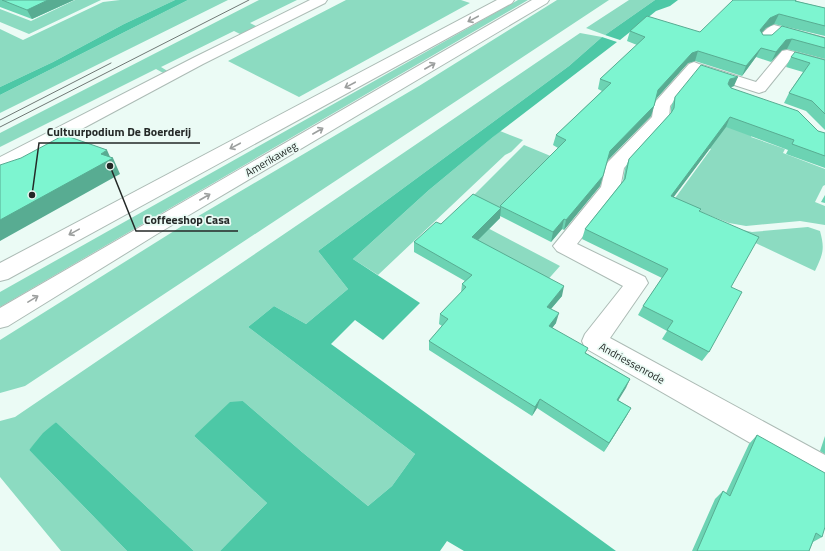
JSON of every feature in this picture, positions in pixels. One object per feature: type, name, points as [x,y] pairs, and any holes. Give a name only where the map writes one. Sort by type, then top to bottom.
[{"type":"street","points":[[0,165],[191,65],[320,0]]},
{"type":"street","points":[[0,273],[507,0]]},
{"type":"street","name":"Amerikaweg","points":[[0,319],[150,229],[542,0]]},
{"type":"street","points":[[764,40],[774,29],[825,43]]},
{"type":"street","points":[[761,102],[686,76],[694,67],[759,88],[787,54],[825,65]]},
{"type":"street","name":"Andriessenrode","points":[[686,76],[662,105],[660,118],[615,166],[610,188],[564,246],[637,283],[594,341],[825,470]]},
{"type":"shaded area","points":[[75,0],[101,0],[29,34],[0,22],[0,9],[31,21]]},
{"type":"shaded area","points":[[120,0],[175,0],[124,24],[53,62],[0,87],[0,29],[23,40],[103,2]]},
{"type":"shaded area","points":[[175,0],[188,0],[0,95],[0,87],[53,62],[124,24]]},
{"type":"shaded area","points":[[188,0],[228,0],[0,113],[0,95]]},
{"type":"shaded area","points":[[259,0],[297,0],[250,23],[258,27],[242,35],[234,31],[161,67],[169,72],[165,74],[156,69],[0,147],[0,133]]},
{"type":"shaded area","points":[[346,0],[461,0],[470,3],[299,97],[228,61]]},
{"type":"shaded area","points":[[518,0],[528,0],[0,307],[0,292]]},
{"type":"shaded area","points":[[557,0],[609,0],[25,386],[0,393],[0,340],[190,221],[419,86]]},
{"type":"shaded area","points":[[629,0],[655,0],[605,35],[586,28]]},
{"type":"shaded area","points":[[655,0],[678,0],[670,6],[656,11],[620,40],[605,35]]},
{"type":"shaded area","points":[[580,33],[602,37],[569,66],[318,251],[348,289],[306,324],[274,306],[248,327],[415,454],[392,486],[368,506],[243,401],[194,436],[267,503],[220,551],[194,551],[56,422],[29,450],[127,551],[61,551],[0,477],[0,421],[15,417]]},
{"type":"shaded area","points":[[602,37],[617,42],[493,137],[429,190],[353,259],[420,303],[383,340],[355,320],[331,344],[616,551],[464,551],[447,541],[440,551],[220,551],[267,503],[194,436],[230,402],[243,401],[368,506],[392,486],[415,454],[248,327],[274,306],[306,324],[348,289],[318,251],[569,66]]},
{"type":"shaded area","points":[[692,114],[752,135],[751,137],[785,149],[783,153],[825,169],[825,185],[823,186],[815,202],[825,206],[825,225],[800,221],[746,226],[729,223],[673,201],[711,149],[674,134]]},
{"type":"shaded area","points":[[500,131],[523,140],[511,152],[505,155],[378,275],[353,259],[429,190]]},
{"type":"shaded area","points":[[524,145],[553,157],[498,213],[468,201]]},
{"type":"shaded area","points":[[461,214],[560,266],[544,284],[484,256]]},
{"type":"shaded area","points":[[715,224],[752,232],[808,227],[820,231],[823,247],[821,256],[815,271]]},
{"type":"shaded area","points":[[56,422],[194,551],[127,551],[29,450],[43,433]]},
{"type":"building","points":[[2,0],[48,0],[27,10]]},
{"type":"building","points":[[733,0],[796,0],[795,1],[825,8],[825,26],[779,14],[770,18],[760,30],[763,35],[772,35],[782,26],[825,38],[825,48],[792,39],[786,40],[776,52],[761,48],[746,66],[698,51],[692,53],[658,90],[654,106],[610,151],[603,176],[566,220],[564,219],[553,232],[500,206],[566,140],[556,135],[611,83],[600,79],[645,37],[630,31],[647,16],[700,32]]},
{"type":"building","points":[[795,52],[825,60],[825,114],[812,101],[789,93],[810,63],[791,57]]},
{"type":"building","points":[[701,65],[738,77],[730,79],[728,84],[731,88],[798,111],[818,131],[825,133],[825,156],[792,144],[794,140],[730,117],[671,196],[701,209],[699,211],[759,237],[731,287],[742,292],[709,352],[667,330],[673,321],[643,306],[668,269],[585,229],[625,179],[629,159],[671,113],[674,108],[675,97]]},
{"type":"building","points":[[64,135],[107,150],[101,154],[113,158],[0,220],[0,165],[21,158]]},
{"type":"building","points":[[473,194],[501,208],[472,237],[564,286],[547,307],[559,313],[549,326],[588,348],[585,353],[630,379],[617,400],[631,408],[609,443],[540,399],[535,407],[429,341],[448,319],[440,314],[466,287],[462,284],[472,275],[414,242],[436,222],[441,224]]},
{"type":"building","points":[[757,435],[825,473],[825,527],[822,537],[816,533],[809,551],[697,551],[723,491],[730,496]]},
{"type":"tram line","points":[[0,127],[249,0]]},
{"type":"tram line","points":[[0,120],[111,63]]},
{"type":"place","name":"Coffeeshop Casa","points":[[110,166]]},
{"type":"place","name":"Cultuurpodium De Boerderij","points":[[32,195]]}]
